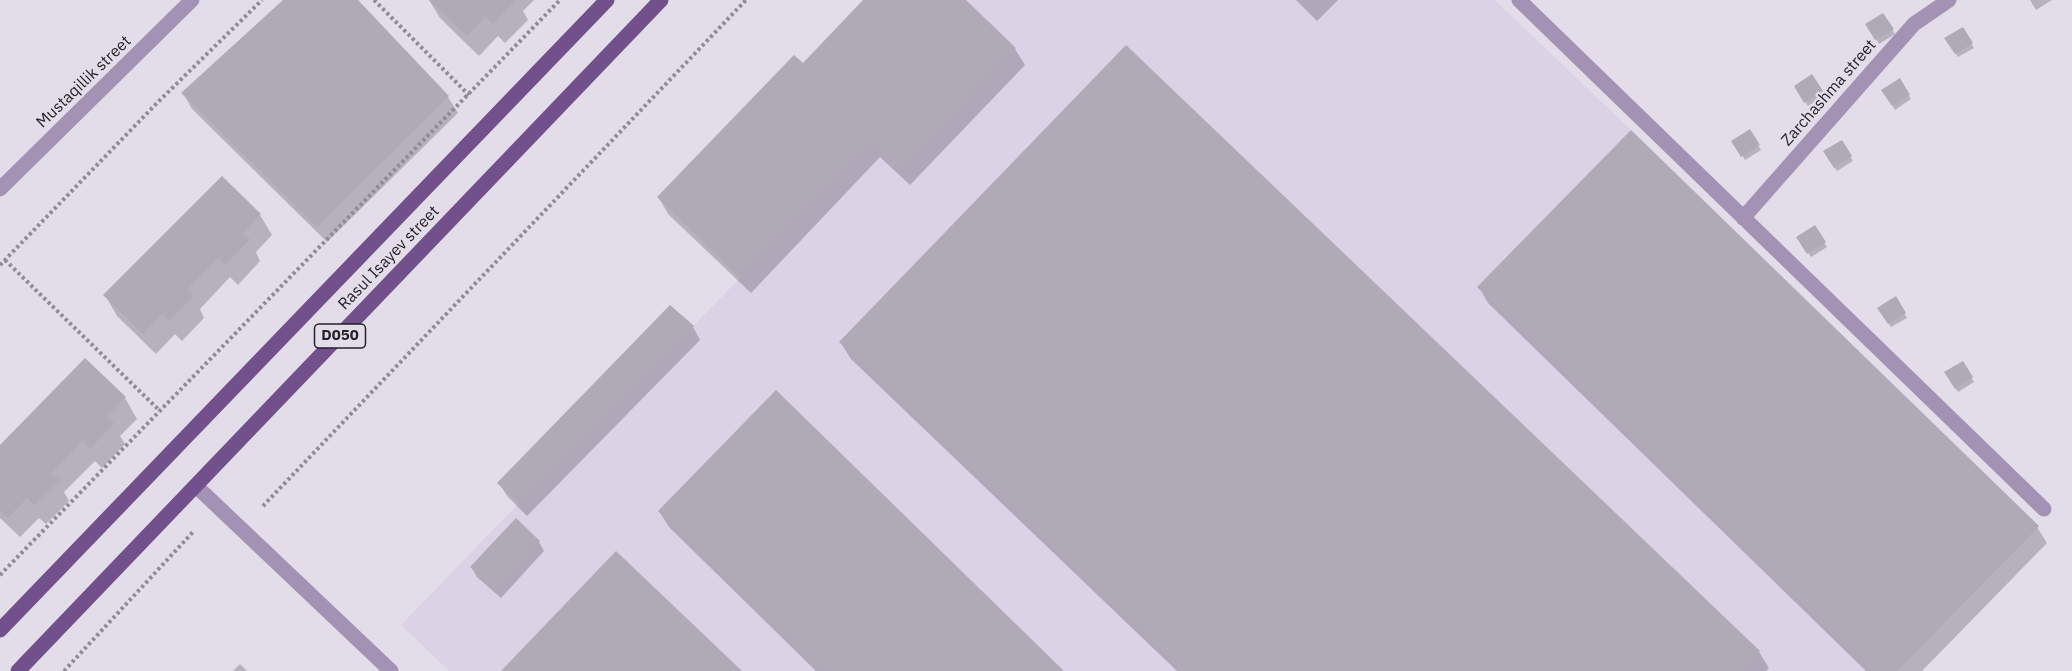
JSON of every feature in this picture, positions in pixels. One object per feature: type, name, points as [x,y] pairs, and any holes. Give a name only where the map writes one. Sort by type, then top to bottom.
[{"type":"main road","name":"Rasul Isayev street","points":[[0,630],[608,0]]},
{"type":"main road","name":"Rasul Isayev street","points":[[18,671],[661,0]]},
{"type":"street","name":"Mustaqillik street","points":[[0,189],[192,0]]},
{"type":"street","points":[[1519,0],[2044,509]]},
{"type":"street","name":"Zarchashma street","points":[[1743,218],[1914,24],[1949,0]]},
{"type":"street","points":[[196,486],[391,671]]},
{"type":"path","points":[[0,265],[157,103],[262,0]]},
{"type":"path","points":[[374,0],[469,95]]},
{"type":"path","points":[[1,572],[560,0]]},
{"type":"path","points":[[263,506],[746,0]]},
{"type":"path","points":[[5,260],[160,411]]},
{"type":"path","points":[[64,671],[193,532]]},
{"type":"shaded area","points":[[863,0],[1495,0],[2039,526],[1897,671],[449,671],[401,625],[518,504],[497,483],[670,305],[694,325],[740,278],[657,197],[794,55],[803,63]]},
{"type":"building","points":[[283,0],[358,0],[449,96],[317,227],[181,93]]},
{"type":"building","points":[[429,0],[516,0],[493,24],[486,17],[467,36]]},
{"type":"building","points":[[863,0],[966,0],[1016,48],[899,170],[870,142],[740,277],[657,197],[794,55],[803,63]]},
{"type":"building","points":[[1883,13],[1894,29],[1875,40],[1865,24]]},
{"type":"building","points":[[1963,27],[1973,43],[1955,54],[1944,38]]},
{"type":"building","points":[[1126,45],[1760,651],[1741,671],[1183,671],[839,342]]},
{"type":"building","points":[[1812,74],[1823,91],[1804,103],[1794,86]]},
{"type":"building","points":[[1900,78],[1910,95],[1892,106],[1881,90]]},
{"type":"building","points":[[1750,129],[1760,145],[1741,157],[1731,141]]},
{"type":"building","points":[[1631,130],[2039,526],[1897,671],[1872,671],[1477,287]]},
{"type":"building","points":[[1842,140],[1852,156],[1834,168],[1823,151]]},
{"type":"building","points":[[222,176],[261,214],[243,233],[250,239],[225,265],[218,258],[187,290],[194,296],[169,321],[162,314],[143,334],[103,295]]},
{"type":"building","points":[[1815,225],[1826,242],[1807,254],[1796,237]]},
{"type":"building","points":[[1896,296],[1906,313],[1888,324],[1877,308]]},
{"type":"building","points":[[670,305],[694,326],[519,503],[497,483]]},
{"type":"building","points":[[85,358],[126,397],[107,416],[114,423],[90,449],[82,441],[51,473],[59,480],[34,505],[27,498],[8,518],[0,510],[0,445]]},
{"type":"building","points":[[1963,361],[1973,377],[1955,389],[1944,372]]},
{"type":"building","points":[[776,390],[1064,671],[822,671],[658,511]]},
{"type":"building","points":[[516,518],[540,541],[495,590],[470,567]]},
{"type":"building","points":[[616,551],[742,671],[501,671]]}]
